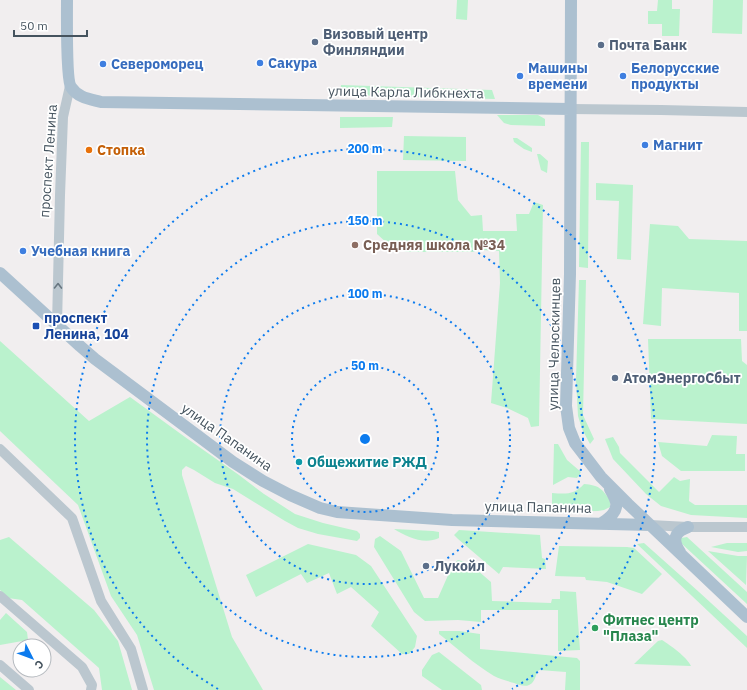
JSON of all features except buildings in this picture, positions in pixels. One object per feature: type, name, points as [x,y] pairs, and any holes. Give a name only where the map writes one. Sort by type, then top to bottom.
[{"type":"main road","name":"проспект Ленина","points":[[67,0],[68,74],[70,86]]},
{"type":"main road","name":"улица Челюскинцев","points":[[571,0],[570,274],[566,406],[569,428],[575,443],[602,477],[747,617]]},
{"type":"main road","name":"улица Карла Либкнехта","points":[[70,86],[77,94],[85,98],[101,102],[570,109]]},
{"type":"main road","name":"улица Папанина","points":[[0,273],[80,346],[233,462],[290,496],[320,508],[337,512],[452,520],[650,525]]},
{"type":"main road","points":[[602,477],[616,502],[614,513],[609,519],[602,523]]},
{"type":"main road","points":[[682,555],[676,547],[674,541],[676,535],[681,530],[688,527]]},
{"type":"street","name":"проспект Ленина","points":[[57,325],[63,117],[70,86]]},
{"type":"street","name":"улица Карла Либкнехта","points":[[570,109],[747,112]]},
{"type":"street","points":[[0,449],[72,518],[101,602],[131,649],[143,690]]},
{"type":"street","points":[[650,525],[688,527],[747,527]]},
{"type":"street","points":[[0,596],[82,667],[92,685],[92,690]]},
{"type":"street","points":[[0,665],[29,690]]},
{"type":"green space","points":[[457,0],[468,0],[467,20],[456,19]]},
{"type":"green space","points":[[658,0],[672,0],[672,9],[680,9],[679,36],[662,36],[662,24],[648,24],[648,11],[657,11]]},
{"type":"green space","points":[[713,0],[743,0],[742,34],[712,33]]},
{"type":"green space","points":[[341,85],[492,90],[495,99],[340,95]]},
{"type":"green space","points":[[497,115],[538,115],[545,119],[545,126],[511,125],[504,123]]},
{"type":"green space","points":[[340,117],[393,117],[392,127],[340,128]]},
{"type":"green space","points":[[404,136],[466,137],[466,161],[403,160]]},
{"type":"green space","points":[[513,138],[517,138],[532,148],[532,152],[524,149],[514,142]]},
{"type":"green space","points":[[581,142],[589,142],[588,268],[579,267]]},
{"type":"green space","points":[[537,154],[540,154],[548,161],[547,173],[541,170]]},
{"type":"green space","points":[[377,171],[455,171],[458,200],[471,216],[482,215],[483,231],[517,231],[516,214],[529,214],[534,202],[543,205],[539,426],[531,427],[528,418],[507,408],[491,403],[500,283],[499,251],[406,252],[388,244],[377,234]]},
{"type":"green space","points":[[596,183],[633,185],[631,260],[617,259],[619,201],[596,200]]},
{"type":"green space","points":[[650,224],[678,226],[689,239],[747,241],[747,331],[739,331],[739,293],[662,288],[661,326],[643,324]]},
{"type":"green space","points":[[579,280],[586,280],[583,415],[594,439],[590,444],[582,429],[578,416],[576,380]]},
{"type":"green space","points":[[648,339],[741,339],[742,361],[747,365],[747,424],[651,419]]},
{"type":"green space","points":[[0,341],[89,421],[130,397],[264,494],[295,514],[323,523],[357,531],[360,534],[360,538],[357,541],[318,534],[298,528],[233,489],[215,483],[186,466],[182,470],[182,475],[232,637],[263,690],[154,690],[137,635],[111,596],[78,505],[0,431]]},
{"type":"green space","points":[[712,435],[737,436],[736,454],[745,454],[745,471],[681,471],[662,456],[658,442],[707,446]]},
{"type":"green space","points":[[613,437],[619,447],[620,453],[659,492],[674,477],[680,481],[690,479],[689,501],[695,505],[747,505],[747,518],[691,515],[661,506],[646,494],[613,459],[605,439]]},
{"type":"green space","points":[[554,444],[558,444],[567,460],[581,472],[577,478],[568,477],[553,485]]},
{"type":"green space","points":[[584,484],[593,485],[602,490],[610,500],[610,507],[598,511],[552,512],[552,493],[570,493],[577,490]]},
{"type":"green space","points":[[394,529],[439,532],[439,538],[427,541],[416,539],[404,535]]},
{"type":"green space","points":[[459,530],[540,535],[542,558],[545,559],[546,569],[503,567],[499,574],[454,535]]},
{"type":"green space","points":[[380,536],[401,551],[424,598],[438,598],[453,564],[458,560],[469,563],[491,582],[492,601],[551,603],[552,599],[560,599],[560,591],[576,592],[580,650],[558,651],[558,610],[481,610],[481,622],[458,620],[425,621],[414,612],[374,547],[375,539]]},
{"type":"green space","points":[[9,537],[94,610],[118,641],[132,690],[102,690],[99,668],[22,600],[8,598],[0,590],[0,540]]},
{"type":"green space","points":[[687,537],[747,592],[747,604],[681,543],[681,538]]},
{"type":"green space","points":[[644,543],[747,636],[747,648],[637,544]]},
{"type":"green space","points":[[727,543],[747,543],[747,551],[738,552],[711,547]]},
{"type":"green space","points":[[308,544],[356,555],[371,566],[417,636],[415,647],[409,654],[402,654],[371,626],[379,612],[351,587],[337,594],[329,573],[307,583],[301,574],[256,597],[246,575]]},
{"type":"green space","points":[[559,546],[634,548],[662,574],[642,594],[607,582],[586,580],[585,577],[555,576]]},
{"type":"green space","points":[[708,551],[747,556],[746,585]]},
{"type":"green space","points":[[6,613],[27,632],[28,638],[12,638],[12,643],[0,645],[0,620]]},
{"type":"green space","points":[[439,631],[459,631],[480,634],[480,649],[577,658],[580,661],[580,690],[565,690],[566,672],[539,670],[533,682],[526,686],[494,676],[439,634]]},
{"type":"green space","points":[[662,640],[682,655],[691,666],[634,664],[658,641]]},
{"type":"green space","points":[[439,652],[481,685],[482,690],[442,690],[422,676],[422,670],[432,655]]},
{"type":"green space","points":[[0,677],[16,690],[0,690]]},
{"type":"place","name":"Визовый центр Финляндии","points":[[315,42]]},
{"type":"place","name":"Почта Банк","points":[[601,45]]},
{"type":"place","name":"Сакура","points":[[260,63]]},
{"type":"place","name":"Североморец","points":[[103,64]]},
{"type":"place","name":"Машины времени","points":[[520,76]]},
{"type":"place","name":"Белорусские продукты","points":[[623,76]]},
{"type":"place","name":"Магнит","points":[[645,145]]},
{"type":"place","name":"Стопка","points":[[89,150]]},
{"type":"place","name":"Средняя школа №34","points":[[355,245]]},
{"type":"place","name":"Учебная книга","points":[[23,251]]},
{"type":"place","name":"проспект Ленина, 104","points":[[36,326]]},
{"type":"place","name":"АтомЭнергоСбыт","points":[[615,378]]},
{"type":"place","name":"Общежитие РЖД","points":[[299,462]]},
{"type":"place","name":"Лукойл","points":[[426,566]]},
{"type":"place","name":"Фитнес центр \"Плаза\"","points":[[595,628]]}]
